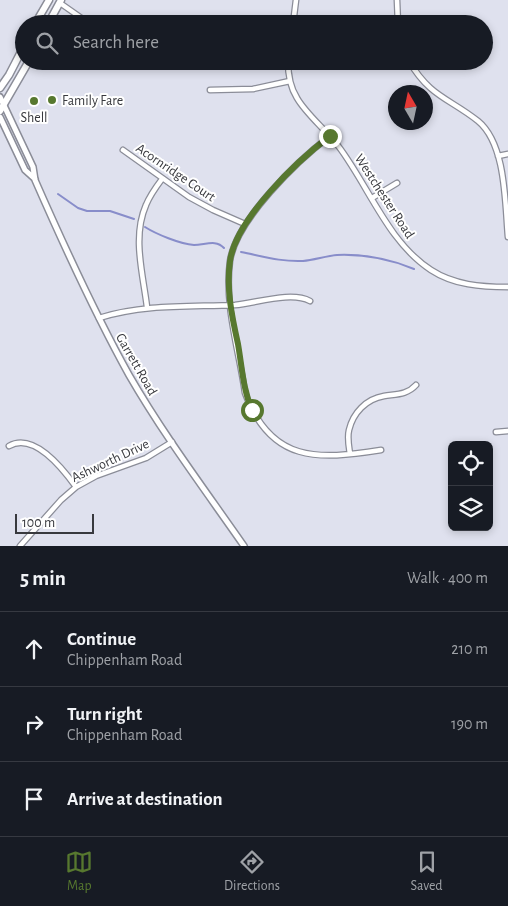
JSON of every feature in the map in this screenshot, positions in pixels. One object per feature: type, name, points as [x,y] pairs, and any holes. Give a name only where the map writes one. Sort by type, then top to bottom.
[{"type":"main road","points":[[40,15],[49,0]]},
{"type":"main road","points":[[53,15],[60,2]]},
{"type":"main road","points":[[0,88],[15,64]]},
{"type":"main road","points":[[2,108],[23,70]]},
{"type":"street","points":[[294,15],[296,0]]},
{"type":"street","points":[[397,0],[398,15]]},
{"type":"street","points":[[60,2],[78,15]]},
{"type":"street","name":"Westchester Road","points":[[289,70],[290,81],[301,104],[330,136],[403,246],[430,269],[444,277],[469,285],[508,287]]},
{"type":"street","points":[[414,70],[429,88],[471,116],[484,128],[492,139],[498,156],[508,237]]},
{"type":"street","points":[[210,90],[253,89],[290,81]]},
{"type":"street","name":"Garrett Road","points":[[0,97],[2,108],[33,167],[35,180],[99,318],[130,375],[172,442],[244,546]]},
{"type":"street","name":"Garrett Road","points":[[0,117],[25,170],[35,180]]},
{"type":"street","points":[[330,136],[299,162],[272,190],[245,224],[230,261],[230,305],[245,393],[252,410],[267,432],[278,441],[303,453],[328,456],[381,450]]},
{"type":"street","name":"Acornridge Court","points":[[123,150],[162,179],[203,205],[245,224]]},
{"type":"street","points":[[498,156],[508,154]]},
{"type":"street","points":[[147,307],[138,243],[139,228],[146,205],[162,179]]},
{"type":"street","points":[[372,198],[396,183]]},
{"type":"street","points":[[99,318],[147,307],[230,305],[298,296],[310,301]]},
{"type":"street","points":[[350,454],[349,430],[356,413],[364,404],[374,399],[407,392],[416,385]]},
{"type":"street","points":[[496,432],[508,431]]},
{"type":"street","name":"Ashworth Drive","points":[[20,546],[61,500],[76,487],[96,476],[146,458],[172,442]]},
{"type":"street","points":[[9,446],[15,443],[25,443],[43,452],[59,464],[76,487]]},
{"type":"waterway","points":[[58,194],[78,208],[87,211],[110,211],[134,219]]},
{"type":"waterway","points":[[145,227],[162,236],[182,243],[194,245],[214,243],[224,248]]},
{"type":"waterway","points":[[241,252],[287,261],[337,255],[357,255],[386,260],[414,269]]},
{"type":"place","name":"Family Fare","points":[[52,100]]},
{"type":"place","name":"Shell","points":[[34,101]]},
{"type":"route","points":[[252,410],[245,393],[230,301],[230,261],[233,250],[245,224],[272,190],[308,153],[330,136]]}]
